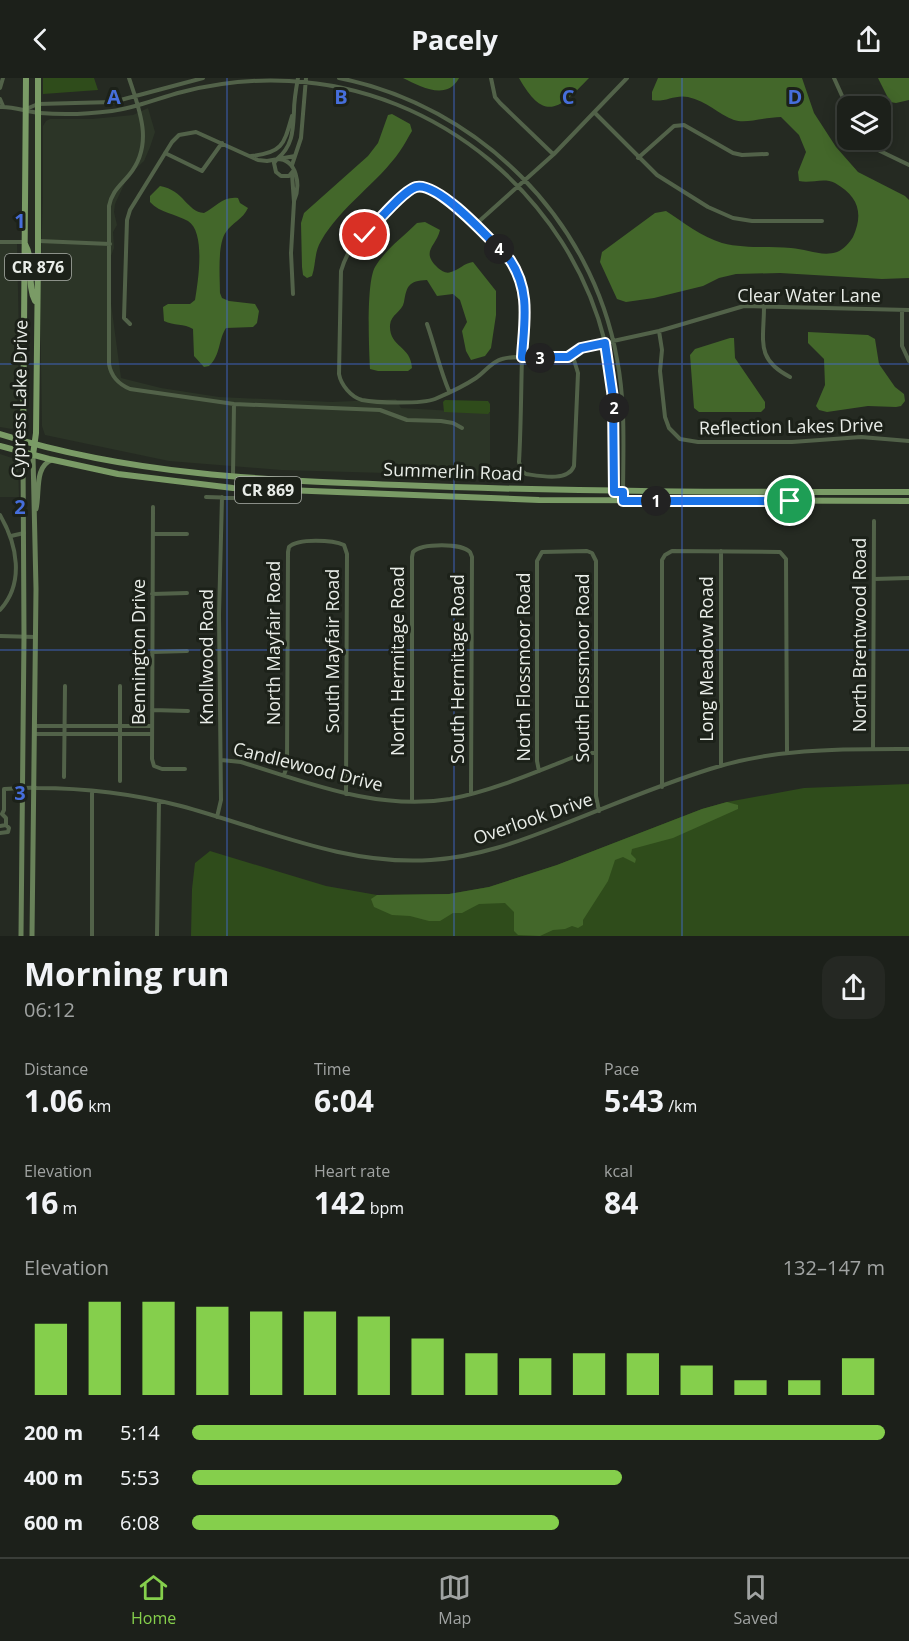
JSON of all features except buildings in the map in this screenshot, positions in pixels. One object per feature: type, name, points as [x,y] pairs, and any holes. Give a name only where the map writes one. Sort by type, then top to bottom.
[{"type":"main road","name":"Cypress Lake Drive","points":[[21,936],[26,78]]},
{"type":"main road","name":"Cypress Lake Drive","points":[[32,936],[36,637],[33,456],[39,241],[38,78]]},
{"type":"main road","points":[[25,242],[31,256],[32,288],[37,304]]},
{"type":"main road","name":"Summerlin Road","points":[[0,434],[86,456],[160,469],[232,478],[453,488],[614,492],[909,492]]},
{"type":"main road","name":"Summerlin Road","points":[[0,446],[33,456],[156,480],[233,488],[614,501],[909,501]]},
{"type":"main road","points":[[34,519],[39,496],[40,468],[52,460]]},
{"type":"street","points":[[0,88],[3,78]]},
{"type":"street","points":[[129,78],[145,133],[142,150],[133,169],[116,188],[111,199],[109,364],[110,371],[118,382],[130,389],[234,404],[373,410],[407,420],[445,422],[462,428]]},
{"type":"street","points":[[25,110],[38,104],[101,104],[136,97],[203,78]]},
{"type":"street","points":[[339,78],[397,95],[444,116],[489,147],[526,181],[560,222],[579,253],[601,301],[614,342],[622,397],[623,501]]},
{"type":"street","points":[[491,78],[495,97],[554,154]]},
{"type":"street","points":[[476,225],[554,154],[627,78]]},
{"type":"street","points":[[834,78],[842,96]]},
{"type":"street","points":[[0,99],[2,107],[38,113],[95,113],[138,106],[181,92],[224,84],[260,80],[305,80],[365,93],[421,115],[450,130],[477,149],[520,187],[543,214],[575,263],[594,307],[605,343],[613,398],[614,501]]},
{"type":"street","points":[[293,170],[285,176],[276,172],[274,168],[277,159],[286,152],[292,136],[298,80]]},
{"type":"street","points":[[293,294],[291,253],[294,202],[297,193],[293,170],[301,138],[305,80]]},
{"type":"street","points":[[251,156],[270,153],[283,143],[294,111]]},
{"type":"street","points":[[595,112],[638,158],[671,186],[708,207],[733,218],[752,221],[822,221]]},
{"type":"street","points":[[638,158],[674,126],[684,125],[733,153],[767,154]]},
{"type":"street","points":[[130,324],[124,318],[127,220],[130,210],[165,153],[179,135],[196,132],[258,160],[284,159],[293,170]]},
{"type":"street","points":[[165,153],[202,171],[222,143]]},
{"type":"street","points":[[879,150],[909,165]]},
{"type":"street","points":[[277,159],[295,156]]},
{"type":"street","points":[[522,357],[519,467],[526,474],[564,476],[569,474],[574,466],[578,373],[574,360],[568,357],[522,357],[495,361],[475,379],[434,400],[418,402],[361,400],[342,385],[339,366],[341,271],[349,252],[405,194],[416,187],[429,188],[462,212],[510,260],[521,281],[526,305],[522,357]]},
{"type":"street","points":[[39,241],[110,244]]},
{"type":"street","points":[[0,242],[25,242]]},
{"type":"street","points":[[765,306],[765,357],[770,364],[790,377]]},
{"type":"street","name":"Clear Water Lane","points":[[568,357],[581,348],[658,331],[733,308],[765,306],[909,310]]},
{"type":"street","points":[[902,310],[902,346],[909,361]]},
{"type":"street","points":[[428,324],[440,369],[449,391]]},
{"type":"street","name":"Reflection Lakes Drive","points":[[658,331],[662,350],[660,371],[664,417],[669,428],[680,439],[698,442],[792,442],[861,437],[909,441]]},
{"type":"street","points":[[232,478],[234,404]]},
{"type":"street","points":[[206,497],[239,498]]},
{"type":"street","name":"Knollwood Road","points":[[217,817],[221,805],[219,615],[222,497]]},
{"type":"street","name":"Bennington Drive","points":[[153,507],[152,759],[154,766],[162,769],[185,769]]},
{"type":"street","points":[[0,515],[11,536],[15,562],[12,594],[0,610]]},
{"type":"street","name":"North Brentwood Road","points":[[873,749],[874,521]]},
{"type":"street","points":[[11,536],[24,533]]},
{"type":"street","points":[[153,534],[187,534]]},
{"type":"street","name":"North Mayfair Road","points":[[284,775],[287,766],[287,558],[289,547],[297,542],[337,542],[344,545]]},
{"type":"street","name":"South Mayfair Road","points":[[344,545],[347,554],[346,794]]},
{"type":"street","name":"North Hermitage Road","points":[[412,801],[412,556],[417,548],[465,547]]},
{"type":"street","name":"South Hermitage Road","points":[[465,547],[472,557],[471,794]]},
{"type":"street","name":"North Flossmoor Road","points":[[539,771],[537,761],[537,561],[542,552],[587,551],[592,553],[596,561]]},
{"type":"street","points":[[662,787],[662,560],[672,551],[780,552],[784,555],[787,564],[787,752]]},
{"type":"street","name":"Long Meadow Road","points":[[721,551],[721,766]]},
{"type":"street","name":"South Flossmoor Road","points":[[596,561],[596,796],[599,811]]},
{"type":"street","points":[[874,579],[909,579]]},
{"type":"street","points":[[152,594],[187,593]]},
{"type":"street","points":[[0,636],[36,637]]},
{"type":"street","points":[[152,652],[187,651]]},
{"type":"street","points":[[64,777],[65,686]]},
{"type":"street","points":[[120,686],[120,781]]},
{"type":"street","points":[[152,710],[188,711]]},
{"type":"street","points":[[34,726],[152,726]]},
{"type":"street","points":[[34,734],[152,734]]},
{"type":"street","name":"Overlook Drive","points":[[6,825],[6,818],[2,814],[4,789],[34,787],[92,791],[159,801],[344,854],[385,860],[428,860],[459,857],[499,848],[721,766],[787,752],[909,749]]},
{"type":"street","name":"Candlewood Drive","points":[[221,760],[241,762],[346,794],[412,801],[438,800],[471,794],[584,753],[596,753]]},
{"type":"street","points":[[92,791],[92,936]]},
{"type":"street","points":[[157,936],[159,801]]},
{"type":"street","points":[[0,826],[6,825],[9,828],[8,832],[0,833]]},
{"type":"street","points":[[21,905],[32,906]]},
{"type":"shaded area","points":[[43,78],[94,78],[98,90],[43,94]]},
{"type":"shaded area","points":[[403,78],[459,78],[448,89],[433,90]]},
{"type":"shaded area","points":[[519,78],[589,78],[561,103],[545,106],[537,102]]},
{"type":"shaded area","points":[[658,78],[802,78],[814,113],[837,150],[858,172],[909,200],[909,278],[882,279],[780,273],[736,274],[719,278],[703,286],[654,298],[626,302],[617,299],[600,262],[602,252],[655,213],[666,211],[700,233],[722,243],[748,247],[791,248],[826,254],[842,250],[846,246],[853,237],[858,220],[854,199],[843,188],[830,181],[799,181],[798,172],[806,152],[799,135],[781,117],[739,121],[701,101],[688,97],[652,100],[652,92]]},
{"type":"shaded area","points":[[878,78],[909,78],[909,100],[891,102],[891,96],[887,96]]},
{"type":"shaded area","points":[[148,108],[155,132],[144,161],[128,176],[115,204],[117,225],[113,232],[114,248],[109,261],[110,296],[121,378],[161,388],[219,397],[332,402],[396,399],[401,408],[490,413],[490,476],[281,470],[169,461],[45,435],[42,426],[40,295],[43,126],[50,119],[92,119],[133,115]]},
{"type":"shaded area","points":[[392,114],[410,124],[412,131],[391,163],[329,228],[319,245],[312,276],[307,278],[303,275],[302,267],[301,223],[304,213],[368,156],[378,143],[388,115]]},
{"type":"shaded area","points":[[160,186],[175,192],[198,212],[204,213],[224,200],[233,198],[238,198],[240,203],[248,208],[223,237],[220,293],[222,298],[229,301],[255,304],[259,311],[257,323],[253,327],[226,328],[216,357],[209,366],[204,367],[194,356],[193,329],[164,321],[163,307],[168,304],[190,304],[195,300],[199,246],[194,227],[188,221],[158,209],[150,202],[150,196]]},
{"type":"shaded area","points":[[425,222],[440,230],[430,253],[430,257],[438,268],[449,273],[473,262],[496,291],[496,315],[491,348],[485,356],[471,360],[466,351],[462,331],[467,322],[460,300],[453,294],[437,296],[427,280],[421,281],[410,285],[403,305],[392,318],[390,325],[393,338],[408,355],[412,368],[408,371],[370,369],[369,301],[372,275],[375,267],[389,249],[417,223]]},
{"type":"shaded area","points":[[0,242],[17,243],[19,339],[17,419],[12,429],[0,427]]},
{"type":"shaded area","points":[[808,332],[868,335],[875,339],[879,364],[895,387],[904,394],[905,401],[901,406],[896,407],[868,406],[827,412],[819,410],[816,406],[825,385],[824,359],[808,343]]},
{"type":"shaded area","points":[[734,338],[735,358],[765,402],[765,408],[761,412],[699,412],[694,408],[690,355],[695,349]]},
{"type":"shaded area","points":[[445,400],[488,401],[490,412],[488,414],[444,412],[443,402]]},
{"type":"shaded area","points":[[0,454],[18,460],[19,497],[0,497]]},
{"type":"shaded area","points":[[909,784],[909,936],[191,936],[195,863],[210,851],[326,886],[377,895],[449,894],[489,887],[557,865],[702,809],[727,802],[804,788]]},
{"type":"shaded area","points":[[727,802],[738,805],[738,809],[673,838],[632,849],[631,854],[636,859],[635,863],[623,857],[615,860],[608,881],[583,920],[583,925],[578,928],[572,926],[553,930],[540,936],[518,935],[514,931],[514,912],[505,903],[479,904],[462,913],[453,913],[440,921],[429,921],[410,916],[392,915],[374,907],[371,899],[377,895],[449,894],[489,887],[557,865],[702,809]]},
{"type":"route","points":[[365,235],[405,194],[416,187],[429,188],[476,225],[516,269],[525,292],[526,305],[522,357],[568,357],[581,348],[605,343],[611,376],[614,414],[614,492],[623,492],[623,501],[790,501]]}]
